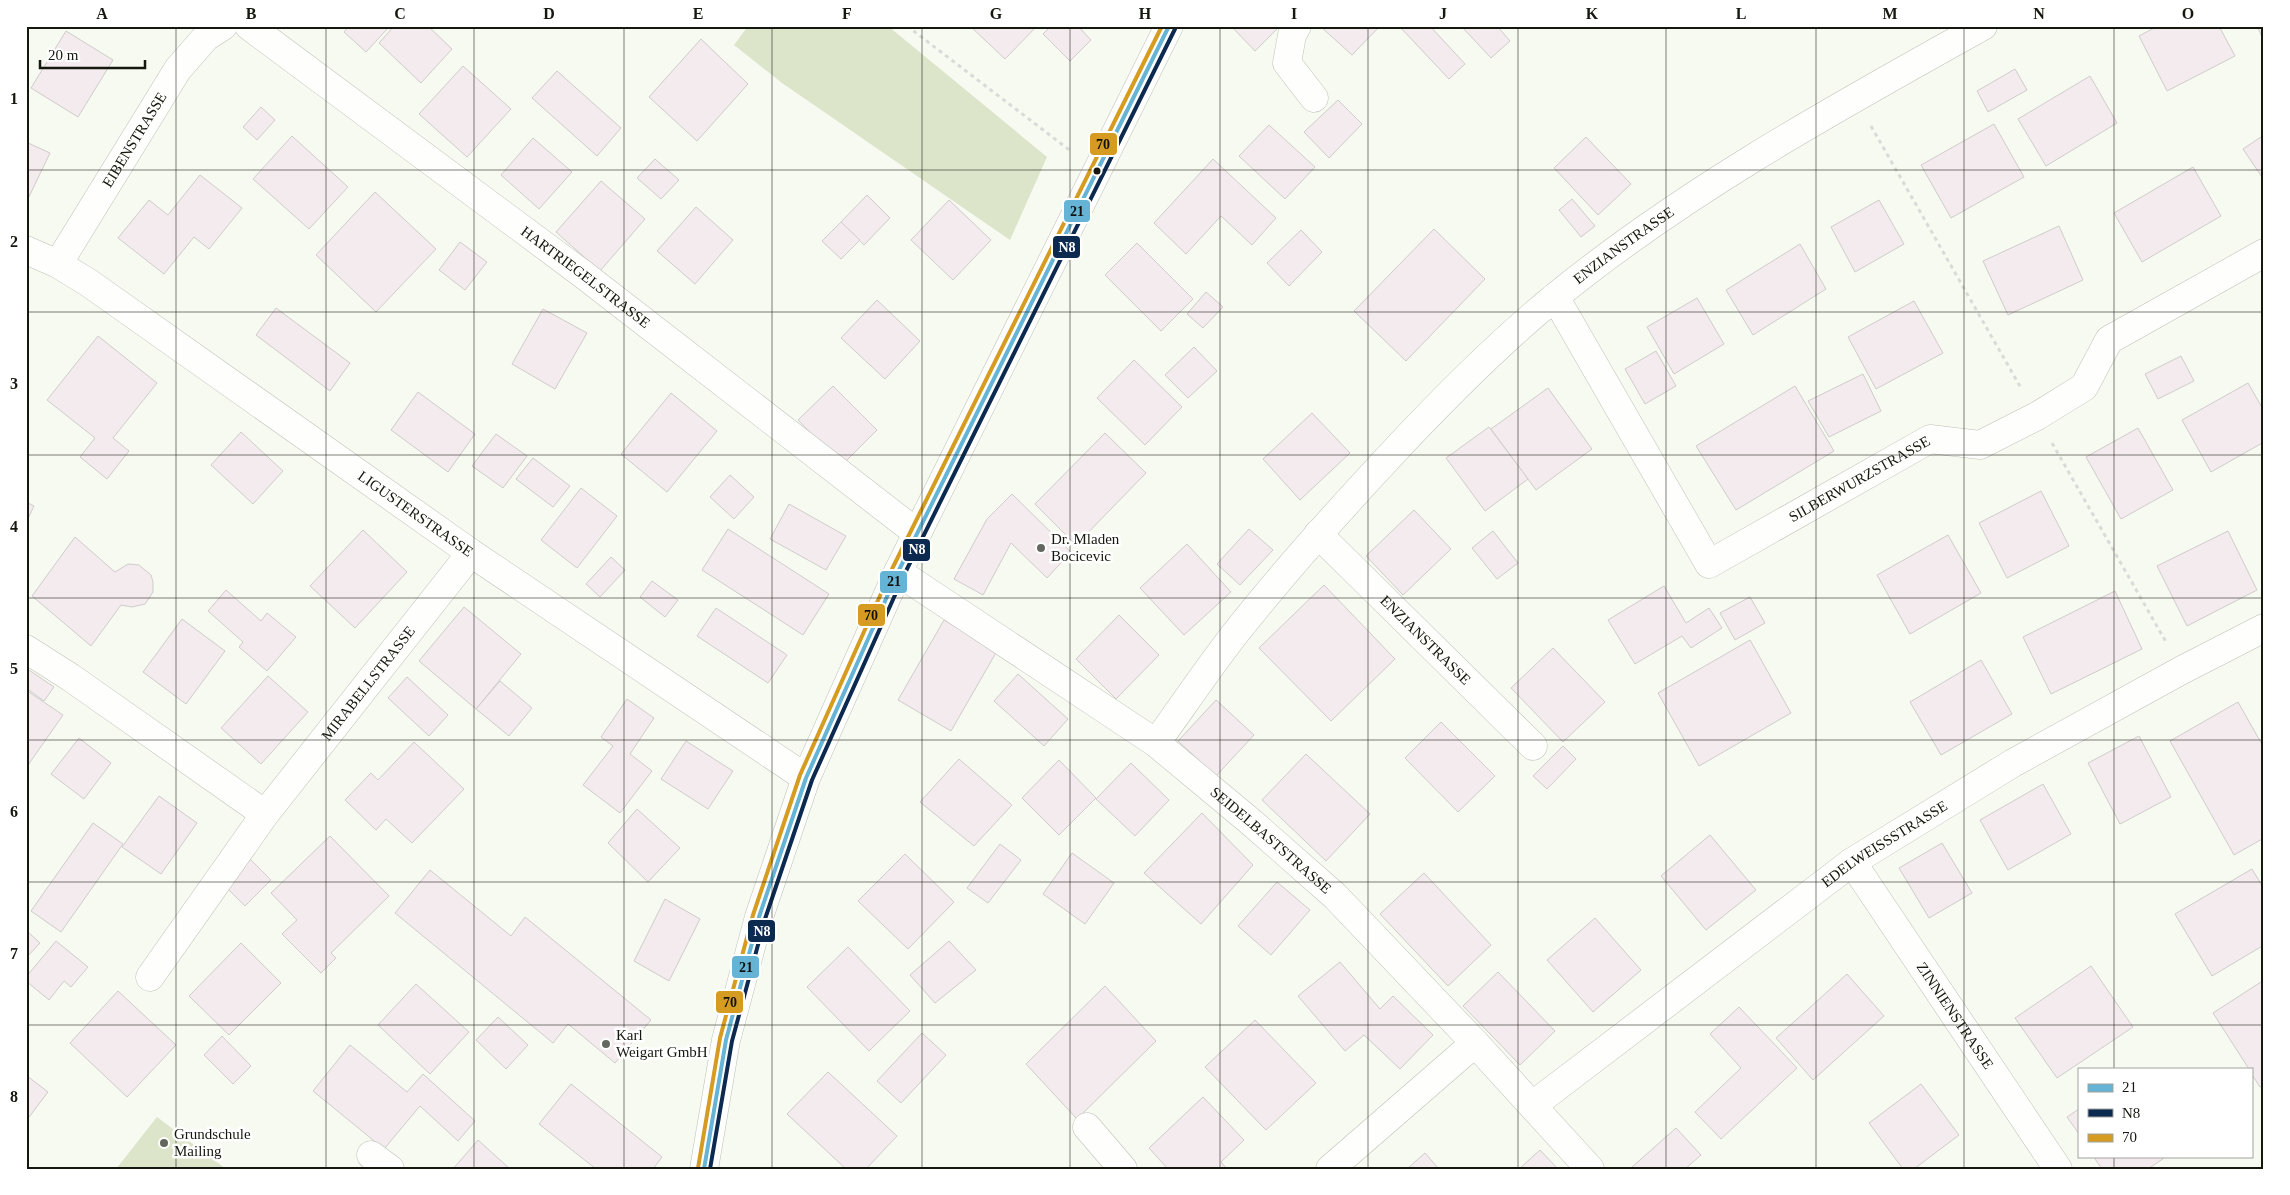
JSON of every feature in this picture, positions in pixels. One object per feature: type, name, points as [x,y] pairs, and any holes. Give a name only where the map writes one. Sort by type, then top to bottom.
[{"type":"street","name":"EIBENSTRASSE","points":[[58,264],[178,69],[206,37],[223,26]]},
{"type":"street","name":"HARTRIEGELSTRASSE","points":[[249,26],[580,272],[917,534]]},
{"type":"street","points":[[704,1169],[726,1040],[759,917],[806,778],[898,572],[1168,26]]},
{"type":"street","points":[[1297,26],[1292,35],[1287,63],[1314,98]]},
{"type":"street","name":"ENZIANSTRASSE","points":[[1156,743],[1234,636],[1318,534],[1447,394],[1555,297],[1647,227],[1757,156],[1983,26]]},
{"type":"street","name":"LIGUSTERSTRASSE","points":[[26,250],[58,264],[89,284],[471,553],[806,778]]},
{"type":"street","name":"SILBERWURZSTRASSE","points":[[1555,297],[1709,564],[1930,440],[1980,445],[2037,416],[2084,386],[2109,340],[2264,254]]},
{"type":"street","name":"ENZIANSTRASSE","points":[[1318,534],[1533,746]]},
{"type":"street","name":"MIRABELLSTRASSE","points":[[150,977],[265,814],[471,553]]},
{"type":"street","name":"SEIDELBASTSTRASSE","points":[[898,572],[1156,743],[1252,822],[1335,896],[1533,1105],[1590,1169]]},
{"type":"street","name":"EDELWEISSSTRASSE","points":[[1533,1105],[1852,862],[2013,763],[2182,670],[2262,634]]},
{"type":"street","points":[[26,649],[70,677],[265,814]]},
{"type":"street","name":"ZINNIENSTRASSE","points":[[1852,862],[2058,1169]]},
{"type":"street","points":[[1330,1169],[1475,1043]]},
{"type":"street","points":[[1087,1127],[1123,1169]]},
{"type":"path","points":[[907,26],[1096,171]]},
{"type":"path","points":[[1855,98],[2182,670]]},
{"type":"green space","points":[[748,26],[888,26],[1047,157],[1010,240],[782,83],[734,45]]},
{"type":"green space","name":"Grundschule Mailing","points":[[157,1117],[226,1169],[116,1169]]},
{"type":"building","points":[[349,26],[389,27],[366,52],[344,32]]},
{"type":"building","points":[[394,26],[428,26],[452,49],[421,83],[379,43]]},
{"type":"building","points":[[970,26],[1037,26],[1005,59]]},
{"type":"building","points":[[1051,26],[1078,26],[1091,40],[1070,61],[1043,34]]},
{"type":"building","points":[[1231,26],[1280,26],[1255,51]]},
{"type":"building","points":[[1320,26],[1380,26],[1352,55]]},
{"type":"building","points":[[1399,26],[1430,26],[1465,64],[1449,79]]},
{"type":"building","points":[[1461,26],[1497,26],[1510,41],[1491,58]]},
{"type":"building","points":[[2158,26],[2219,26],[2235,56],[2167,91],[2139,36]]},
{"type":"building","points":[[2257,26],[2264,26],[2264,39],[2263,39]]},
{"type":"building","points":[[66,31],[113,60],[78,117],[31,88]]},
{"type":"building","points":[[701,39],[748,84],[697,141],[649,97]]},
{"type":"building","points":[[463,66],[511,109],[467,157],[419,114]]},
{"type":"building","points":[[2015,69],[2027,90],[1988,112],[1977,91]]},
{"type":"building","points":[[557,71],[621,128],[597,156],[532,98]]},
{"type":"building","points":[[2090,76],[2117,123],[2046,166],[2018,119]]},
{"type":"building","points":[[1338,100],[1362,124],[1329,158],[1304,132]]},
{"type":"building","points":[[261,107],[275,120],[257,140],[243,127]]},
{"type":"building","points":[[1994,124],[2024,177],[1951,218],[1921,165]]},
{"type":"building","points":[[1269,125],[1315,167],[1285,199],[1239,156]]},
{"type":"building","points":[[2264,135],[2264,180],[2243,149]]},
{"type":"building","points":[[292,136],[348,187],[309,229],[253,179]]},
{"type":"building","points":[[1586,137],[1631,184],[1598,215],[1554,168]]},
{"type":"building","points":[[533,138],[572,172],[539,209],[501,175]]},
{"type":"building","points":[[26,142],[50,153],[26,203]]},
{"type":"building","points":[[655,159],[679,180],[661,199],[637,178]]},
{"type":"building","points":[[1213,159],[1276,218],[1252,245],[1221,216],[1186,254],[1154,223]]},
{"type":"building","points":[[2193,167],[2221,216],[2142,262],[2114,213]]},
{"type":"building","points":[[200,175],[242,208],[209,249],[194,237],[164,274],[118,238],[149,200],[168,215]]},
{"type":"building","points":[[601,181],[645,219],[600,271],[556,232]]},
{"type":"building","points":[[375,192],[436,249],[376,312],[316,255]]},
{"type":"building","points":[[867,195],[890,218],[864,245],[841,222]]},
{"type":"building","points":[[1572,199],[1595,226],[1581,237],[1559,210]]},
{"type":"building","points":[[949,200],[991,240],[953,280],[911,240]]},
{"type":"building","points":[[1879,200],[1904,244],[1855,272],[1831,227]]},
{"type":"building","points":[[696,207],[733,240],[695,284],[657,251]]},
{"type":"building","points":[[841,222],[860,240],[841,259],[822,241]]},
{"type":"building","points":[[2059,226],[2083,280],[2008,315],[1983,261]]},
{"type":"building","points":[[1434,229],[1485,279],[1406,361],[1354,311]]},
{"type":"building","points":[[1301,230],[1322,252],[1289,286],[1267,263]]},
{"type":"building","points":[[460,242],[487,262],[465,290],[439,270]]},
{"type":"building","points":[[1137,243],[1193,299],[1161,331],[1105,275]]},
{"type":"building","points":[[1800,244],[1826,289],[1753,335],[1726,290]]},
{"type":"building","points":[[1206,292],[1223,307],[1203,328],[1187,314]]},
{"type":"building","points":[[1697,298],[1724,344],[1674,374],[1647,327]]},
{"type":"building","points":[[877,300],[920,341],[885,379],[841,338]]},
{"type":"building","points":[[1914,301],[1943,353],[1876,389],[1848,337]]},
{"type":"building","points":[[276,308],[350,363],[330,391],[256,335]]},
{"type":"building","points":[[543,309],[587,333],[555,389],[512,364]]},
{"type":"building","points":[[98,336],[157,383],[113,438],[129,451],[107,479],[80,457],[95,438],[47,400]]},
{"type":"building","points":[[1194,347],[1217,371],[1188,398],[1165,375]]},
{"type":"building","points":[[1656,351],[1676,386],[1645,404],[1625,369]]},
{"type":"building","points":[[2181,356],[2194,381],[2158,399],[2145,374]]},
{"type":"building","points":[[1134,360],[1182,407],[1145,445],[1097,398]]},
{"type":"building","points":[[1863,374],[1881,411],[1829,437],[1808,401]]},
{"type":"building","points":[[2248,383],[2264,411],[2264,442],[2211,472],[2182,420]]},
{"type":"building","points":[[833,386],[877,430],[842,465],[798,420]]},
{"type":"building","points":[[1795,386],[1834,451],[1736,510],[1696,446]]},
{"type":"building","points":[[1548,388],[1592,449],[1536,490],[1491,429]]},
{"type":"building","points":[[418,392],[475,434],[448,472],[391,430]]},
{"type":"building","points":[[671,393],[717,431],[667,492],[621,454]]},
{"type":"building","points":[[1312,413],[1350,453],[1300,500],[1263,459]]},
{"type":"building","points":[[1489,427],[1528,479],[1485,511],[1446,458]]},
{"type":"building","points":[[2138,428],[2173,490],[2121,519],[2086,457]]},
{"type":"building","points":[[241,432],[283,471],[253,504],[211,465]]},
{"type":"building","points":[[1105,433],[1146,473],[1076,545],[1035,504]]},
{"type":"building","points":[[496,434],[527,456],[503,488],[472,466]]},
{"type":"building","points":[[533,458],[570,486],[553,507],[516,479]]},
{"type":"building","points":[[730,475],[754,497],[734,519],[710,497]]},
{"type":"building","points":[[581,488],[617,516],[577,568],[541,540]]},
{"type":"building","points":[[2041,491],[2069,546],[2007,578],[1979,523]]},
{"type":"building","name":"Dr. Mladen Bocicevic","points":[[1012,494],[1071,552],[1047,578],[1011,543],[983,595],[954,579],[987,519]]},
{"type":"building","points":[[26,502],[34,506],[26,523]]},
{"type":"building","points":[[789,504],[846,536],[826,570],[770,539]]},
{"type":"building","points":[[1414,510],[1451,549],[1403,595],[1366,556]]},
{"type":"building","points":[[728,529],[829,594],[803,635],[702,570]]},
{"type":"building","points":[[1249,529],[1273,550],[1240,585],[1217,564]]},
{"type":"building","points":[[363,530],[407,572],[355,628],[310,586]]},
{"type":"building","points":[[1493,531],[1518,563],[1497,579],[1472,548]]},
{"type":"building","points":[[2228,531],[2257,590],[2187,626],[2157,566]]},
{"type":"building","points":[[1948,535],[1981,593],[1910,634],[1877,575]]},
{"type":"building","points":[[75,537],[115,572],[128,564],[139,565],[151,575],[153,582],[153,592],[145,604],[132,607],[121,605],[91,646],[32,596]]},
{"type":"building","points":[[1187,544],[1231,592],[1184,635],[1140,588]]},
{"type":"building","points":[[611,557],[625,570],[600,597],[586,584]]},
{"type":"building","points":[[652,581],[678,600],[665,617],[640,597]]},
{"type":"building","points":[[1324,585],[1395,659],[1331,721],[1259,648]]},
{"type":"building","points":[[1664,586],[1686,623],[1709,608],[1722,628],[1691,648],[1682,636],[1635,664],[1608,620]]},
{"type":"building","points":[[226,590],[261,621],[267,613],[296,637],[267,671],[239,647],[243,642],[208,611]]},
{"type":"building","points":[[2115,591],[2142,649],[2051,694],[2023,637]]},
{"type":"building","points":[[1750,597],[1765,623],[1735,640],[1720,613]]},
{"type":"building","points":[[464,607],[521,654],[476,709],[419,661]]},
{"type":"building","points":[[716,608],[787,655],[768,683],[697,636]]},
{"type":"building","points":[[1119,615],[1159,655],[1116,699],[1076,659]]},
{"type":"building","points":[[182,619],[225,651],[186,704],[143,672]]},
{"type":"building","points":[[944,620],[997,651],[951,731],[898,700]]},
{"type":"building","points":[[1750,640],[1791,713],[1699,766],[1658,693]]},
{"type":"building","points":[[1553,648],[1605,702],[1563,742],[1511,688]]},
{"type":"building","points":[[1981,660],[2012,714],[1941,755],[1910,702]]},
{"type":"building","points":[[26,668],[54,687],[44,701],[26,688]]},
{"type":"building","points":[[1018,674],[1068,719],[1044,746],[994,701]]},
{"type":"building","points":[[268,676],[308,712],[261,764],[221,728]]},
{"type":"building","points":[[407,677],[448,715],[429,736],[388,698]]},
{"type":"building","points":[[500,681],[532,708],[509,736],[476,709]]},
{"type":"building","points":[[26,690],[63,715],[26,768]]},
{"type":"building","points":[[627,699],[654,718],[630,754],[652,771],[620,813],[583,785],[613,746],[601,737]]},
{"type":"building","points":[[1216,700],[1254,735],[1216,776],[1178,741]]},
{"type":"building","points":[[2238,702],[2264,748],[2264,838],[2234,855],[2170,741]]},
{"type":"building","points":[[1441,722],[1495,776],[1458,812],[1405,758]]},
{"type":"building","points":[[2139,736],[2171,797],[2120,824],[2088,763]]},
{"type":"building","points":[[79,738],[111,763],[84,799],[51,774]]},
{"type":"building","points":[[686,741],[733,771],[708,809],[661,779]]},
{"type":"building","points":[[414,742],[464,789],[412,843],[386,819],[376,830],[345,800],[371,773],[378,780]]},
{"type":"building","points":[[1563,746],[1576,759],[1547,789],[1533,776]]},
{"type":"building","points":[[1306,754],[1370,814],[1326,861],[1262,800]]},
{"type":"building","points":[[959,759],[1012,805],[974,846],[920,802]]},
{"type":"building","points":[[1059,760],[1096,798],[1059,835],[1022,798]]},
{"type":"building","points":[[1131,763],[1169,800],[1135,836],[1096,799]]},
{"type":"building","points":[[2043,784],[2071,834],[2008,870],[1980,820]]},
{"type":"building","points":[[159,796],[197,823],[161,874],[122,847]]},
{"type":"building","points":[[637,809],[680,848],[648,882],[608,843]]},
{"type":"building","points":[[1202,813],[1253,865],[1201,924],[1144,873]]},
{"type":"building","points":[[93,823],[123,844],[61,932],[31,911]]},
{"type":"building","points":[[1710,835],[1756,890],[1706,930],[1661,876]]},
{"type":"building","points":[[330,836],[389,896],[331,953],[336,958],[321,973],[282,934],[297,920],[271,893]]},
{"type":"building","points":[[1942,843],[1972,893],[1929,918],[1899,868]]},
{"type":"building","points":[[1000,844],[1021,860],[988,903],[967,888]]},
{"type":"building","points":[[1072,853],[1114,883],[1085,924],[1043,894]]},
{"type":"building","points":[[905,854],[954,902],[908,949],[858,901]]},
{"type":"building","points":[[249,858],[271,880],[245,906],[223,884]]},
{"type":"building","points":[[2252,869],[2264,889],[2264,945],[2212,976],[2175,914]]},
{"type":"building","points":[[430,870],[511,936],[525,917],[651,1020],[615,1063],[568,1024],[553,1043],[395,913]]},
{"type":"building","points":[[1424,873],[1491,945],[1448,986],[1380,914]]},
{"type":"building","points":[[1277,882],[1310,910],[1271,955],[1238,926]]},
{"type":"building","points":[[665,899],[700,919],[669,981],[634,961]]},
{"type":"building","points":[[1595,918],[1641,970],[1593,1012],[1547,960]]},
{"type":"building","points":[[26,930],[40,943],[26,958]]},
{"type":"building","points":[[56,941],[88,967],[71,987],[64,981],[49,1000],[26,981],[26,977]]},
{"type":"building","points":[[949,941],[976,970],[935,1003],[910,975]]},
{"type":"building","points":[[241,943],[281,983],[229,1035],[189,996]]},
{"type":"building","points":[[848,947],[910,1011],[869,1051],[807,987]]},
{"type":"building","points":[[1340,962],[1380,1009],[1393,996],[1433,1035],[1400,1069],[1364,1035],[1345,1051],[1298,996]]},
{"type":"building","points":[[2091,966],[2133,1027],[2057,1078],[2015,1018]]},
{"type":"building","points":[[1498,972],[1555,1031],[1520,1065],[1463,1006]]},
{"type":"building","points":[[1847,974],[1884,1016],[1813,1080],[1776,1038]]},
{"type":"building","points":[[2264,980],[2264,1085],[2260,1087],[2252,1075],[2252,1068],[2248,1068],[2213,1013]]},
{"type":"building","points":[[416,984],[469,1032],[430,1074],[378,1025]]},
{"type":"building","points":[[1105,986],[1156,1041],[1077,1119],[1026,1064]]},
{"type":"building","points":[[118,991],[176,1045],[127,1097],[70,1043]]},
{"type":"building","points":[[1739,1007],[1797,1068],[1721,1139],[1695,1112],[1741,1068],[1710,1034]]},
{"type":"building","points":[[498,1017],[528,1045],[506,1069],[476,1040]]},
{"type":"building","points":[[1255,1020],[1316,1083],[1266,1130],[1205,1067]]},
{"type":"building","points":[[922,1033],[946,1055],[901,1103],[877,1081]]},
{"type":"building","points":[[222,1036],[251,1066],[233,1084],[204,1055]]},
{"type":"building","points":[[350,1045],[407,1092],[423,1074],[475,1121],[458,1141],[420,1106],[384,1149],[313,1091]]},
{"type":"building","points":[[828,1072],[897,1136],[866,1169],[846,1169],[787,1114]]},
{"type":"building","points":[[26,1075],[48,1092],[26,1121]]},
{"type":"building","points":[[571,1084],[662,1157],[653,1169],[596,1169],[539,1124]]},
{"type":"building","points":[[1921,1084],[1959,1135],[1914,1169],[1903,1169],[1869,1123]]},
{"type":"building","points":[[1203,1097],[1244,1140],[1221,1162],[1227,1169],[1168,1169],[1149,1148]]},
{"type":"building","points":[[2078,1110],[2078,1133],[2067,1117]]},
{"type":"building","points":[[1676,1128],[1701,1155],[1685,1169],[1633,1169],[1632,1167]]},
{"type":"building","points":[[478,1140],[510,1169],[453,1169]]},
{"type":"building","points":[[1540,1150],[1558,1169],[1519,1169]]},
{"type":"building","points":[[1425,1153],[1439,1169],[1408,1169],[1408,1168]]},
{"type":"building","points":[[2094,1158],[2164,1158],[2148,1169],[2102,1169]]},
{"type":"transit line","name":"70","points":[[698,1168],[720,1038],[753,915],[800,775],[892,569],[1162,26]]},
{"type":"transit line","name":"21","points":[[704,1169],[726,1040],[759,917],[806,778],[898,572],[1169,26]]},
{"type":"transit line","name":"N8","points":[[710,1169],[732,1041],[765,919],[812,780],[904,575],[1175,29]]},
{"type":"place","name":"Dr. Mladen Bocicevic","points":[[1041,548]]},
{"type":"place","name":"Karl Weigart GmbH","points":[[606,1044]]},
{"type":"place","name":"Grundschule Mailing","points":[[164,1143]]}]
